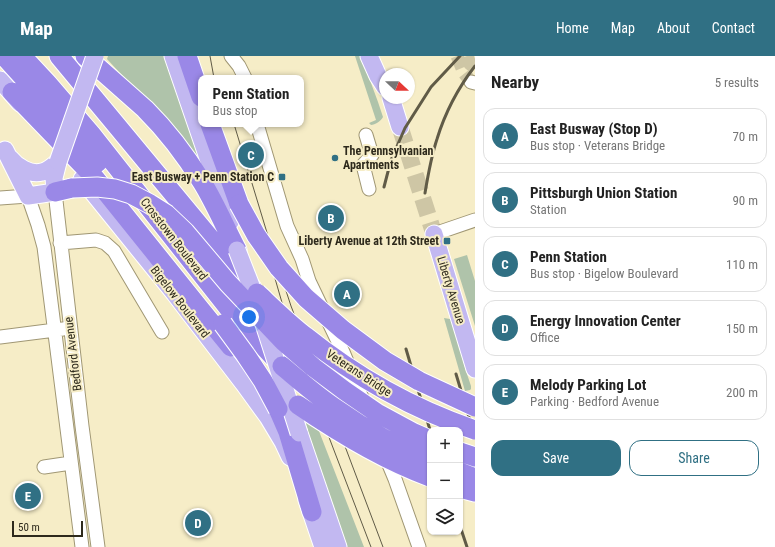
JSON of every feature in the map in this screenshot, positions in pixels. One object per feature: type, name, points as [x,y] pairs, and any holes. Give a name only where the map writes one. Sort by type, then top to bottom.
[{"type":"highway","points":[[4,56],[85,148],[249,359],[278,409],[288,432],[312,512]]},
{"type":"highway","name":"Crosstown Boulevard","points":[[22,56],[90,134],[230,310],[282,366],[338,411],[385,439],[427,459]]},
{"type":"highway","name":"Veterans Bridge","points":[[59,56],[234,268],[257,293],[305,336],[336,360],[366,379],[399,398],[462,426],[475,430]]},
{"type":"highway","points":[[85,56],[154,119],[178,146],[202,182],[237,250]]},
{"type":"highway","points":[[187,56],[198,88]]},
{"type":"highway","points":[[6,86],[94,177],[231,347],[265,380],[298,405],[353,440],[390,460],[427,476]]},
{"type":"highway","points":[[211,127],[242,210],[256,235],[279,268],[306,298],[343,330],[385,361],[419,381],[475,407]]},
{"type":"highway","points":[[63,190],[97,187],[115,189],[131,194],[166,214],[185,232],[228,283],[283,341],[313,367],[377,413],[427,438]]},
{"type":"highway","points":[[463,453],[475,457]]},
{"type":"highway","points":[[463,473],[475,478]]},
{"type":"highway","points":[[463,489],[475,492]]},
{"type":"main road","name":"Bedford Avenue","points":[[63,190],[54,178],[58,162],[95,56]]},
{"type":"main road","points":[[173,56],[228,214],[237,250],[255,296],[338,547]]},
{"type":"main road","points":[[369,56],[379,78]]},
{"type":"main road","points":[[381,56],[385,68]]},
{"type":"main road","name":"Bigelow Boulevard","points":[[6,86],[175,294],[268,417],[283,442],[292,462],[312,512],[323,547]]},
{"type":"main road","points":[[393,104],[400,127]]},
{"type":"main road","points":[[2,147],[20,167],[34,172],[43,172],[58,162]]},
{"type":"main road","points":[[2,147],[28,196],[63,190]]},
{"type":"main road","name":"Liberty Avenue","points":[[434,234],[475,369]]},
{"type":"street","points":[[258,127],[287,226],[302,259]]},
{"type":"street","points":[[266,127],[282,177],[302,259],[309,280],[343,352],[395,479],[419,547]]},
{"type":"street","points":[[366,135],[372,155],[363,165],[369,189]]},
{"type":"street","name":"Bedford Avenue","points":[[63,190],[60,243],[98,547]]},
{"type":"street","points":[[0,198],[28,196]]},
{"type":"street","name":"Bedford Avenue","points":[[28,196],[44,247],[70,464],[82,547]]},
{"type":"street","points":[[434,234],[475,220]]},
{"type":"street","points":[[60,243],[96,240],[104,243],[114,251],[162,332]]},
{"type":"street","points":[[0,337],[70,328]]},
{"type":"street","points":[[66,428],[82,426]]},
{"type":"street","points":[[44,467],[70,464]]},
{"type":"green space","points":[[108,56],[165,56],[203,163],[107,59]]},
{"type":"green space","points":[[355,56],[361,56],[383,117],[373,125],[369,123],[376,120]]},
{"type":"green space","points":[[467,255],[475,281],[475,326],[454,259]]},
{"type":"green space","points":[[444,318],[452,321],[471,386],[470,390],[465,391]]},
{"type":"green space","points":[[303,420],[317,426],[364,547],[346,547]]},
{"type":"tunnel","points":[[457,56],[464,73],[471,82]]},
{"type":"tunnel","points":[[467,56],[470,64],[475,68]]},
{"type":"tunnel","points":[[400,127],[434,234]]},
{"type":"tram line","points":[[210,56],[213,75]]},
{"type":"tram line","points":[[235,127],[291,306],[383,547]]},
{"type":"tram line","points":[[274,275],[296,351],[371,547]]},
{"type":"railway","points":[[384,187],[391,160],[405,128],[431,87],[460,56]]},
{"type":"railway","points":[[425,193],[433,152],[444,120],[458,92],[475,66]]},
{"type":"railway","points":[[406,349],[429,427]]},
{"type":"railway","points":[[456,374],[475,437]]},
{"type":"railway","points":[[463,535],[467,547]]},
{"type":"place","name":"Penn Station","points":[[251,155]]},
{"type":"place","name":"The Pennsylvanian Apartments","points":[[335,158]]},
{"type":"place","name":"East Busway + Penn Station C","points":[[282,177]]},
{"type":"place","name":"Pittsburgh Union Station","points":[[331,218]]},
{"type":"place","name":"Liberty Avenue at 12th Street","points":[[447,241]]},
{"type":"place","name":"East Busway (Stop D)","points":[[347,294]]},
{"type":"place","name":"Melody Parking Lot","points":[[28,496]]},
{"type":"place","name":"Energy Innovation Center","points":[[198,523]]}]
